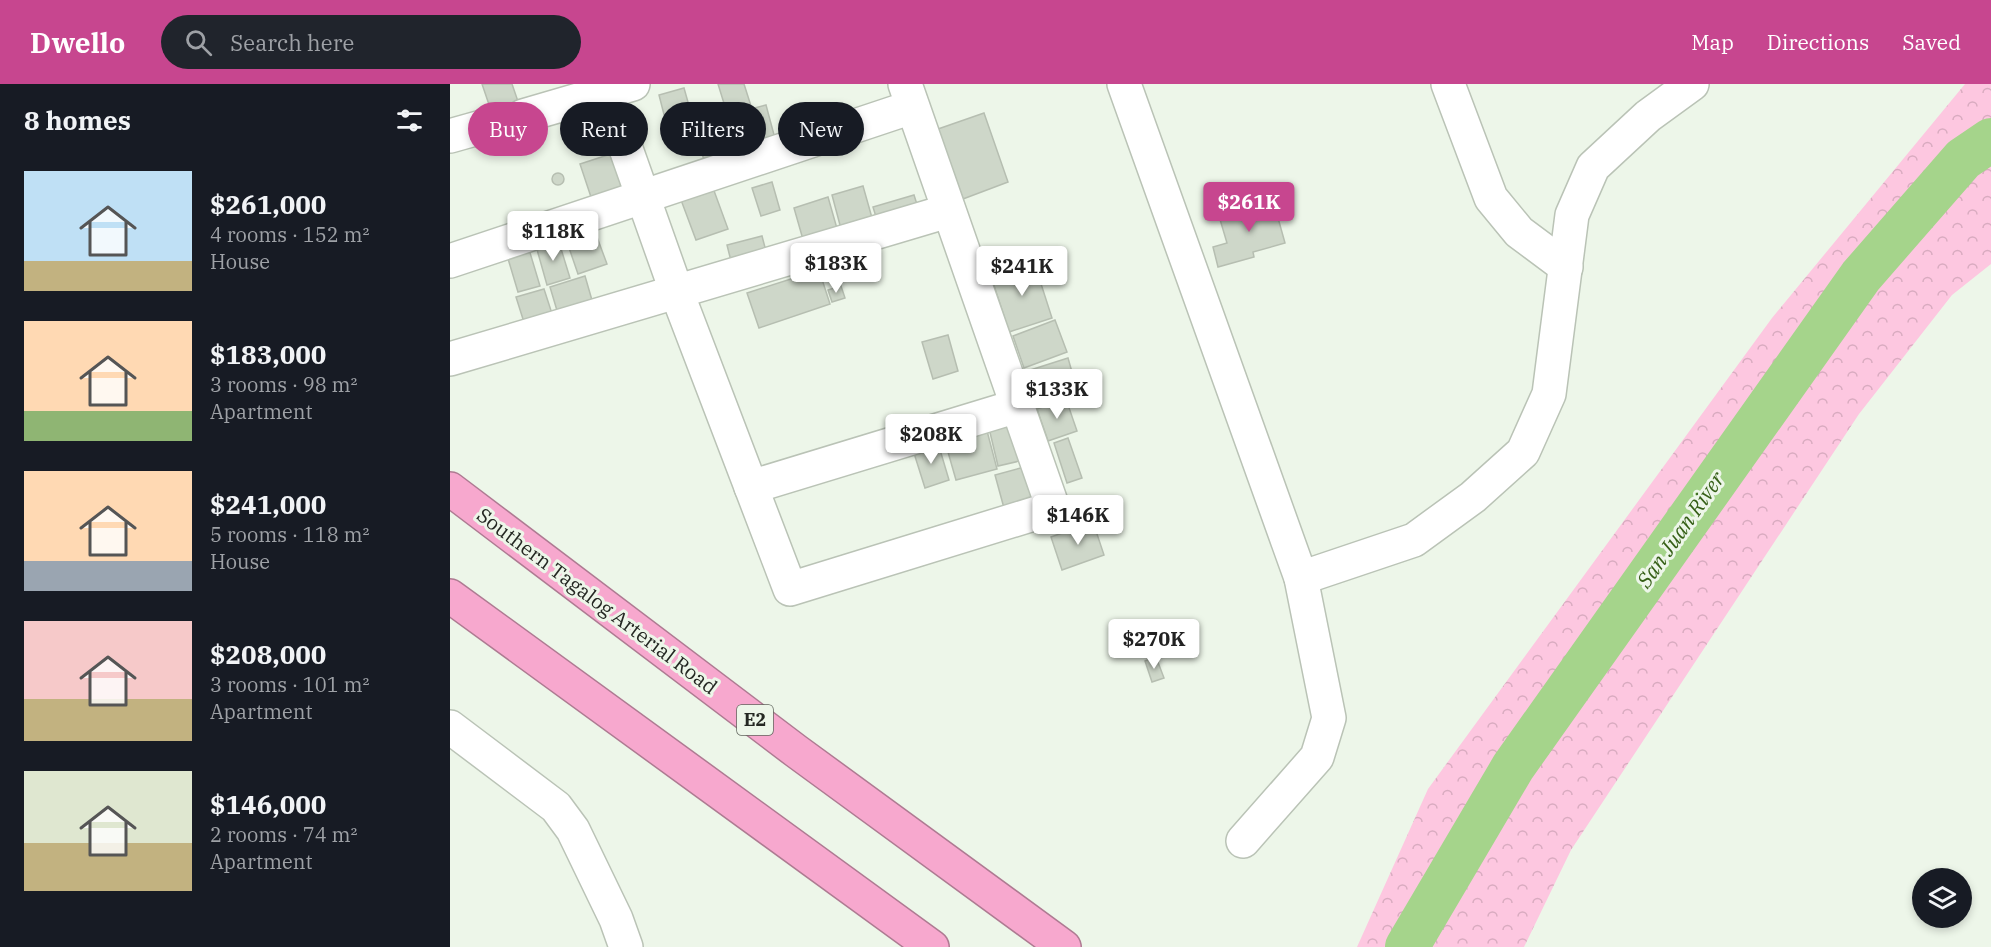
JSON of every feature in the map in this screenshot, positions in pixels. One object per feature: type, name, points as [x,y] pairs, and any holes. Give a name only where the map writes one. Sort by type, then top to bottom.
[{"type":"highway","name":"Southern Tagalog Arterial Road","points":[[450,489],[787,744],[1064,947]]},
{"type":"highway","points":[[450,596],[932,947]]},
{"type":"street","points":[[1124,84],[1301,578],[1329,718],[1317,757],[1244,841]]},
{"type":"street","points":[[1448,84],[1491,198],[1519,232],[1566,267]]},
{"type":"street","points":[[1301,578],[1414,540],[1473,497],[1523,452],[1549,394],[1572,215],[1593,167],[1648,116],[1692,84]]},
{"type":"street","points":[[450,136],[614,87],[644,196],[677,292],[790,589],[1053,508],[908,96],[644,196],[450,261]]},
{"type":"street","points":[[450,359],[948,211]]},
{"type":"street","points":[[751,487],[1017,406]]},
{"type":"street","points":[[450,727],[556,807],[573,830],[616,919],[626,947]]},
{"type":"green space","points":[[1965,84],[1991,84],[1991,264],[1952,295],[1859,414],[1571,850],[1524,947],[1357,947],[1428,789],[1772,318]]},
{"type":"building","points":[[482,84],[512,84],[518,102],[488,102]]},
{"type":"building","points":[[718,84],[744,84],[750,102],[724,102]]},
{"type":"building","points":[[684,88],[688,102],[661,102],[659,95]]},
{"type":"building","points":[[766,105],[777,146],[766,149]]},
{"type":"building","points":[[984,113],[1008,182],[963,199],[938,129]]},
{"type":"building","points":[[605,156],[625,156],[636,192],[594,206],[580,164]]},
{"type":"building","points":[[703,156],[736,156],[705,164]]},
{"type":"building","points":[[560,173],[564,179],[560,185],[556,185],[552,177]]},
{"type":"building","points":[[772,182],[780,210],[761,216],[752,188]]},
{"type":"building","points":[[863,186],[876,232],[844,240],[832,195]]},
{"type":"building","points":[[713,188],[728,229],[696,240],[681,200]]},
{"type":"building","points":[[914,195],[921,217],[880,230],[873,207]]},
{"type":"building","points":[[828,197],[840,239],[806,250],[794,208]]},
{"type":"building","points":[[1273,200],[1285,243],[1253,252],[1254,257],[1218,267],[1213,247],[1227,243],[1219,216]]},
{"type":"building","points":[[594,229],[607,264],[578,274],[566,239]]},
{"type":"building","points":[[762,236],[768,259],[733,269],[727,245]]},
{"type":"building","points":[[558,239],[570,278],[547,285],[536,246]]},
{"type":"building","points":[[528,246],[540,286],[518,292],[506,252]]},
{"type":"building","points":[[1034,262],[1052,318],[1009,332],[991,276]]},
{"type":"building","points":[[819,270],[830,304],[759,328],[747,293]]},
{"type":"building","points":[[585,276],[596,314],[561,324],[550,287]]},
{"type":"building","points":[[841,286],[845,298],[832,302],[828,290]]},
{"type":"building","points":[[544,289],[556,326],[528,335],[516,297]]},
{"type":"building","points":[[1055,320],[1067,352],[1024,368],[1013,336]]},
{"type":"building","points":[[948,335],[958,371],[933,379],[922,342]]},
{"type":"building","points":[[1068,358],[1076,386],[1032,400],[1024,372]]},
{"type":"building","points":[[1066,399],[1077,431],[1048,441],[1037,409]]},
{"type":"building","points":[[1014,417],[1024,460],[998,466],[988,424]]},
{"type":"building","points":[[986,427],[997,469],[956,480],[944,438]]},
{"type":"building","points":[[1068,438],[1082,478],[1067,483],[1054,443]]},
{"type":"building","points":[[938,443],[949,480],[925,488],[913,450]]},
{"type":"building","points":[[1024,467],[1033,501],[1004,508],[995,475]]},
{"type":"building","points":[[1093,522],[1104,555],[1062,570],[1051,537]]},
{"type":"building","points":[[1156,657],[1164,678],[1152,682],[1145,661]]},
{"type":"waterway","name":"San Juan River","points":[[1407,947],[1513,767],[1861,276],[1963,159],[1991,140]]}]
